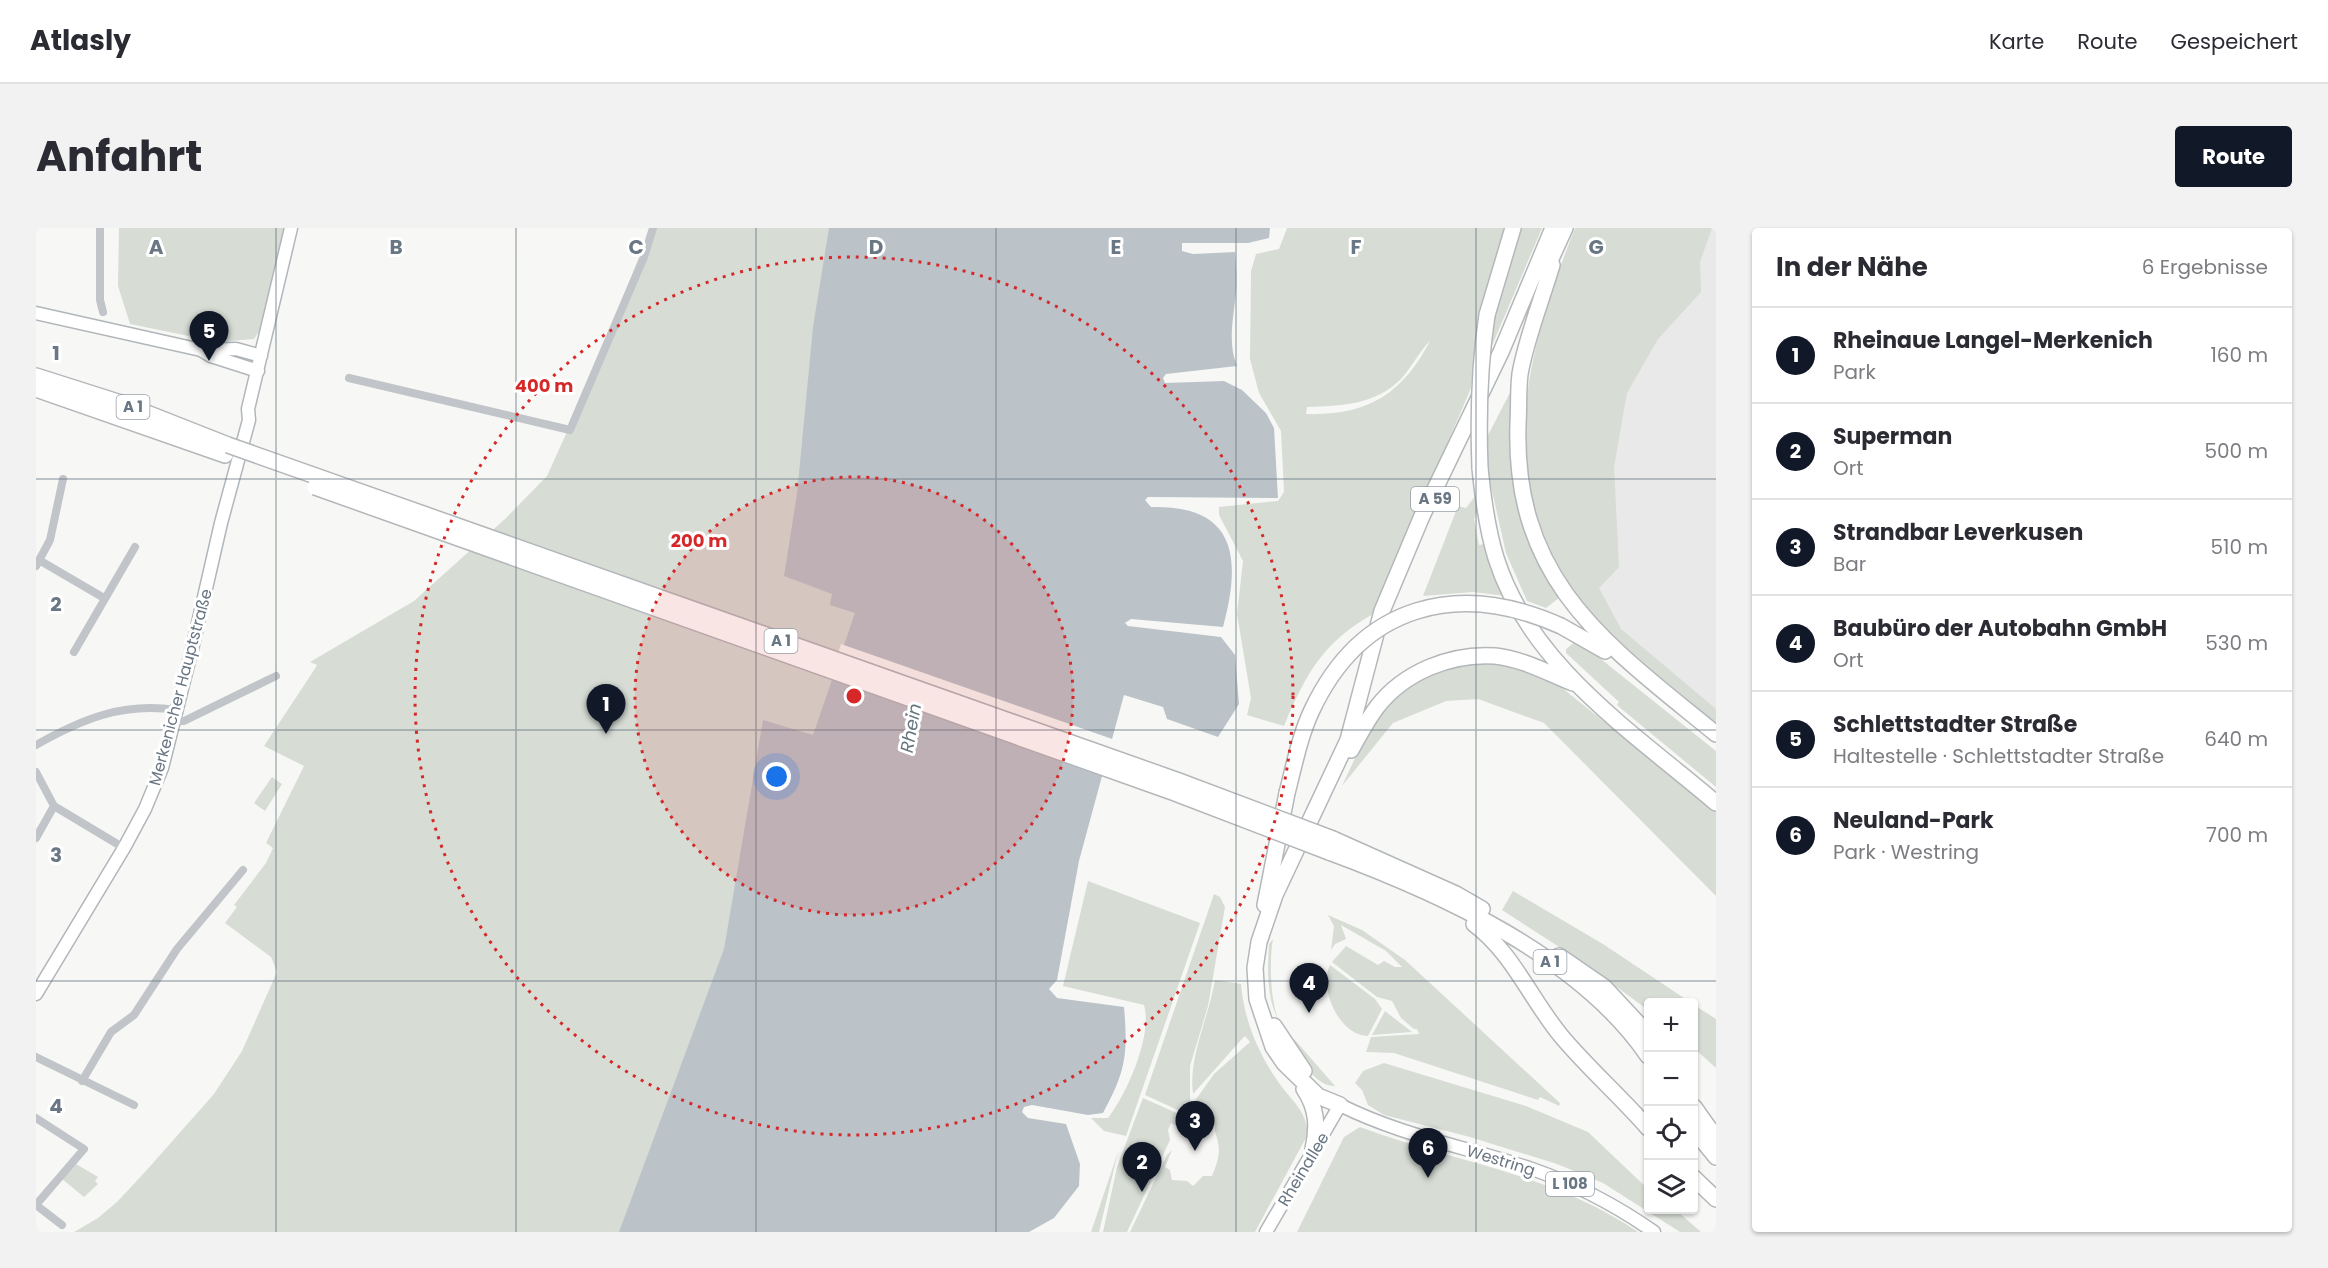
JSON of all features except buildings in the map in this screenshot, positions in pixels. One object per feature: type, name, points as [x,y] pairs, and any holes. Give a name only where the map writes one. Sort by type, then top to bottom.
[{"type":"highway","points":[[1514,228],[1487,315],[1481,357],[1478,411],[1480,468],[1489,532],[1509,589],[1531,629],[1575,683],[1716,803]]},
{"type":"highway","name":"A 59","points":[[1290,1070],[1276,1052],[1260,1009],[1255,968],[1258,942],[1275,896],[1348,740],[1382,611],[1422,516],[1501,352],[1553,228]]},
{"type":"highway","name":"A 59","points":[[1340,1105],[1302,1069],[1278,1035],[1264,994],[1263,944],[1278,900],[1318,823],[1362,720],[1389,605],[1436,496],[1471,439],[1565,228]]},
{"type":"highway","name":"A 59","points":[[1556,250],[1520,374],[1518,451],[1529,519],[1545,561],[1579,614],[1623,657],[1716,734]]},
{"type":"highway","name":"A 1","points":[[36,376],[124,404],[226,450]]},
{"type":"highway","name":"A 1","points":[[36,389],[226,450],[1168,777],[1456,894],[1604,987],[1644,1030]]},
{"type":"highway","points":[[1258,942],[1287,793],[1311,712],[1324,685],[1344,659],[1365,637],[1382,626],[1419,609],[1466,602],[1515,608],[1561,626],[1591,641],[1693,715]]},
{"type":"highway","points":[[1345,761],[1383,700],[1402,682],[1430,667],[1461,658],[1495,656],[1531,665],[1575,683]]},
{"type":"highway","name":"A 1","points":[[1331,845],[1431,893],[1504,934],[1577,981],[1624,1025],[1645,1052]]},
{"type":"highway","points":[[1431,893],[1496,943],[1563,1038],[1644,1124]]},
{"type":"highway","points":[[1290,1070],[1318,1096],[1340,1105]]},
{"type":"highway","points":[[1290,1070],[1309,1096],[1314,1110],[1316,1134],[1313,1149]]},
{"type":"highway","points":[[1698,1113],[1715,1136]]},
{"type":"highway","points":[[1698,1135],[1716,1157]]},
{"type":"highway","points":[[1698,1182],[1716,1199]]},
{"type":"street","points":[[100,228],[100,300],[103,312]]},
{"type":"street","name":"Merkenicher Hauptstraße","points":[[36,994],[124,848],[145,809],[158,777],[175,716],[220,523],[249,420],[248,409],[291,228]]},
{"type":"street","points":[[349,378],[570,430],[644,257],[653,228]]},
{"type":"street","points":[[36,313],[201,350],[258,371]]},
{"type":"street","points":[[201,350],[236,349],[261,356]]},
{"type":"street","points":[[63,479],[50,540],[38,563],[105,598]]},
{"type":"street","points":[[74,652],[135,547]]},
{"type":"street","points":[[36,745],[70,726],[112,711],[133,708],[175,716],[184,721],[276,676]]},
{"type":"street","points":[[36,772],[54,806],[124,848]]},
{"type":"street","points":[[36,838],[54,806]]},
{"type":"street","points":[[82,1081],[111,1032],[134,1015],[177,950],[243,870]]},
{"type":"street","points":[[36,1057],[134,1105]]},
{"type":"street","name":"Rheinallee","points":[[1266,1232],[1340,1105]]},
{"type":"street","name":"Westring","points":[[1340,1105],[1394,1130],[1551,1176],[1602,1199],[1654,1232]]},
{"type":"street","points":[[36,1118],[84,1149],[36,1205],[62,1225]]},
{"type":"shaded area","points":[[119,228],[286,228],[262,327],[254,339],[218,342],[130,324],[118,286]]},
{"type":"shaded area","points":[[651,228],[1021,228],[808,1232],[74,1232],[98,1218],[117,1202],[214,1094],[242,1051],[277,972],[271,957],[225,923],[237,907],[234,905],[266,863],[273,848],[266,843],[304,766],[264,746],[316,667],[317,665],[310,662],[414,601],[505,519],[547,476],[580,403]]},
{"type":"shaded area","points":[[1287,228],[1506,228],[1481,314],[1471,388],[1375,613],[1342,635],[1319,660],[1300,690],[1284,726],[1247,715],[1251,698],[1237,614],[1243,561],[1219,515],[1219,507],[1278,501],[1284,492],[1281,431],[1259,393],[1250,359],[1251,271],[1256,254],[1279,249]],"holes":[[[1430,341],[1419,360],[1394,388],[1364,406],[1327,414],[1306,414],[1307,407],[1345,405],[1369,399],[1391,388],[1401,379]]]},
{"type":"shaded area","points":[[1519,228],[1542,228],[1488,355],[1496,303]]},
{"type":"shaded area","points":[[1575,228],[1712,228],[1700,262],[1701,292],[1658,339],[1627,393],[1614,467],[1619,567],[1599,588],[1621,629],[1716,709],[1716,728],[1625,655],[1593,624],[1580,608],[1552,562],[1534,515],[1526,468],[1525,420],[1531,372],[1542,324]]},
{"type":"shaded area","points":[[1603,228],[1716,228],[1716,719],[1622,646],[1575,577]]},
{"type":"shaded area","points":[[1516,381],[1513,421],[1546,573],[1559,598],[1546,608],[1527,601],[1506,553],[1488,473],[1485,441]]},
{"type":"shaded area","points":[[1476,495],[1477,511],[1474,519],[1479,545],[1484,544],[1505,596],[1473,592],[1423,596],[1458,506],[1466,508]]},
{"type":"shaded area","points":[[1577,640],[1716,751],[1716,787],[1617,705],[1619,702],[1566,653],[1566,649]]},
{"type":"shaded area","points":[[1495,661],[1524,669],[1561,687],[1716,812],[1716,896],[1544,723],[1478,699],[1446,701],[1393,723],[1342,786],[1368,734],[1397,696],[1415,683],[1437,672],[1463,665]]},
{"type":"shaded area","points":[[272,777],[282,784],[265,811],[254,803]]},
{"type":"shaded area","points":[[1088,881],[1200,923],[1126,1136],[1104,1131],[1091,1118],[1108,1118],[1123,1094],[1142,1047],[1146,1017],[1144,1005],[1063,986]]},
{"type":"shaded area","points":[[1513,891],[1603,944],[1684,998],[1644,998],[1644,1007],[1587,965],[1502,910]]},
{"type":"shaded area","points":[[1214,894],[1220,897],[1225,907],[1208,1006],[1190,1066],[1190,1102],[1182,1112],[1145,1095]]},
{"type":"shaded area","points":[[1328,915],[1362,930],[1405,960],[1560,1103],[1559,1106],[1540,1097],[1538,1100],[1394,1053],[1366,1052],[1371,1037],[1419,1034],[1417,1029],[1401,1018],[1392,1001],[1377,997],[1332,962],[1346,946],[1378,965],[1384,961],[1395,967],[1402,967],[1386,951],[1341,925],[1346,939],[1335,944],[1331,950],[1334,926]]},
{"type":"shaded area","points":[[1273,939],[1272,994],[1280,1023],[1286,1034],[1295,1040],[1335,1086],[1325,1084],[1304,1065],[1279,1023],[1271,1000],[1269,986],[1269,944]]},
{"type":"shaded area","points":[[1330,965],[1375,999],[1382,1009],[1368,1036],[1358,1034],[1349,1028],[1334,1010],[1327,986]]},
{"type":"shaded area","points":[[1215,980],[1241,984],[1245,1010],[1259,1048],[1279,1083],[1302,1112],[1308,1134],[1255,1232],[1130,1232],[1167,1155],[1172,1150],[1165,1167],[1170,1170],[1172,1180],[1187,1181],[1193,1186],[1203,1176],[1212,1176],[1218,1160],[1215,1125],[1204,1120],[1190,1127],[1197,1113],[1189,1109],[1214,1074],[1250,1042],[1245,1036],[1193,1094],[1193,1066]]},
{"type":"shaded area","points":[[1698,1008],[1716,1019],[1716,1068],[1698,1052]]},
{"type":"shaded area","points":[[1385,1011],[1412,1032],[1372,1035]]},
{"type":"shaded area","points":[[1384,1063],[1526,1106],[1588,1132],[1644,1185],[1644,1209],[1603,1183],[1557,1164],[1470,1137],[1384,1115],[1368,1105],[1362,1090],[1355,1083],[1363,1071]]},
{"type":"shaded area","points":[[1143,1098],[1181,1115],[1176,1126],[1171,1123],[1168,1130],[1170,1140],[1127,1232],[1103,1232],[1117,1167]]},
{"type":"shaded area","points":[[1360,1127],[1538,1182],[1605,1212],[1638,1232],[1297,1232],[1344,1137]]},
{"type":"shaded area","points":[[1118,1152],[1099,1232],[1091,1232]]},
{"type":"shaded area","points":[[76,1164],[98,1177],[95,1181],[98,1184],[84,1197],[62,1179]]},
{"type":"shaded area","points":[[1652,1214],[1681,1214],[1701,1232],[1680,1232]]},
{"type":"water","name":"Rhein","points":[[829,228],[1270,228],[1269,238],[1248,243],[1182,243],[1182,251],[1193,254],[1235,252],[1236,286],[1232,347],[1237,366],[1166,374],[1163,378],[1165,383],[1224,381],[1242,390],[1266,413],[1274,428],[1278,498],[1148,497],[1145,500],[1151,507],[1179,509],[1201,515],[1216,526],[1226,540],[1231,558],[1232,578],[1229,602],[1223,627],[1131,619],[1125,623],[1128,626],[1221,637],[1235,655],[1239,704],[1218,737],[1167,719],[1163,707],[1124,695],[1079,861],[1057,980],[1049,989],[1057,998],[1124,1007],[1126,1037],[1124,1062],[1117,1085],[1103,1113],[1088,1115],[1032,1105],[1024,1107],[1022,1112],[1028,1118],[1066,1124],[1080,1164],[1079,1186],[1054,1218],[1029,1232],[619,1232],[724,949],[763,720],[813,735],[855,613],[830,605],[832,594],[784,576],[797,494],[813,327]]},
{"type":"pier","points":[[841,644],[1115,740],[1105,777],[829,679]]},
{"type":"place","name":"Schlettstadter Straße","points":[[209,361]]},
{"type":"place","name":"Rheinaue Langel-Merkenich","points":[[606,734]]},
{"type":"place","name":"Baubüro der Autobahn GmbH","points":[[1309,1013]]},
{"type":"place","name":"Strandbar Leverkusen","points":[[1195,1151]]},
{"type":"place","name":"Neuland-Park","points":[[1428,1178]]},
{"type":"place","name":"Superman","points":[[1142,1192]]}]
